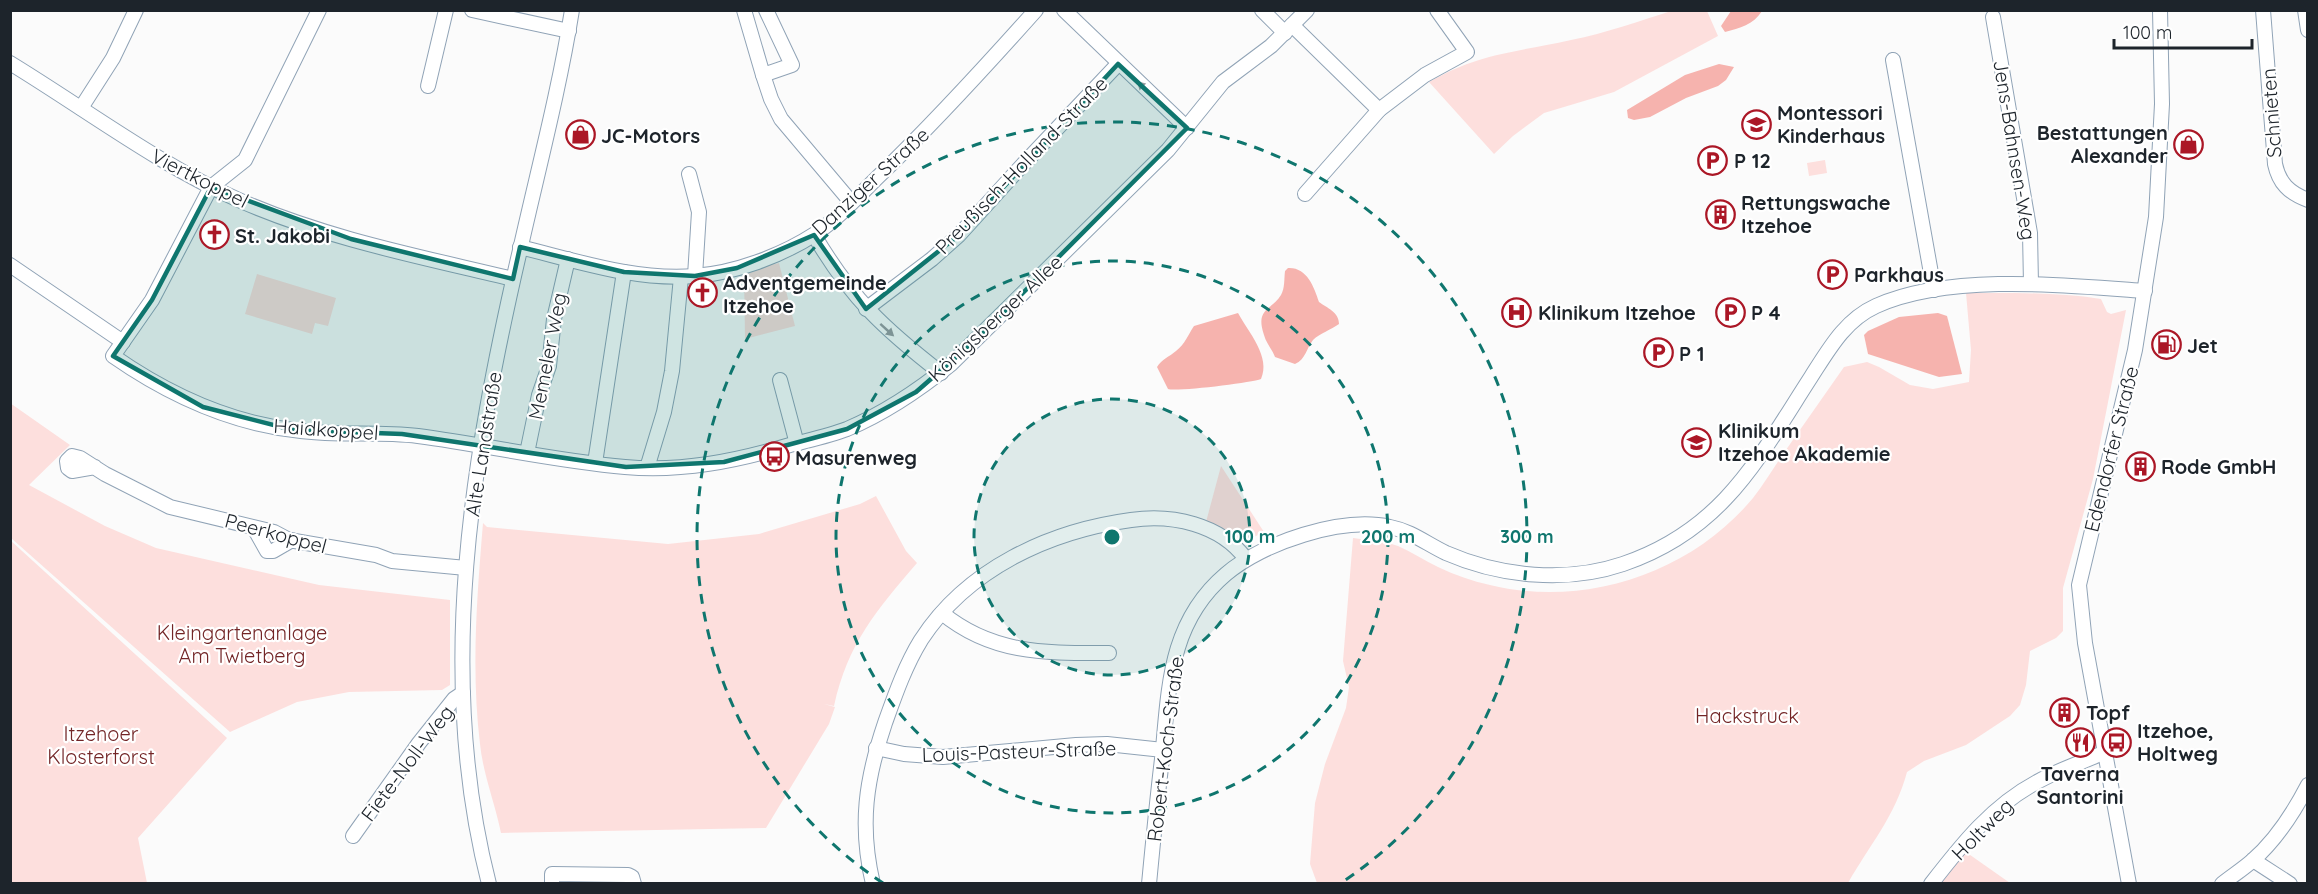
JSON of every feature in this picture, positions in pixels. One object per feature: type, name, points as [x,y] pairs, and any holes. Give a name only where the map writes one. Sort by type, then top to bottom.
[{"type":"street","points":[[81,108],[114,58],[136,10]]},
{"type":"street","points":[[10,266],[123,342],[156,294],[212,187],[245,160],[319,10]]},
{"type":"street","points":[[428,87],[446,10]]},
{"type":"street","points":[[472,10],[569,31]]},
{"type":"street","name":"Alte Landstraße","points":[[489,884],[472,802],[463,693],[461,662],[466,568],[482,445],[513,279],[552,121],[573,10]]},
{"type":"street","points":[[744,10],[763,75],[778,113],[851,202]]},
{"type":"street","points":[[763,75],[792,65],[766,10]]},
{"type":"street","name":"Danziger Straße","points":[[520,248],[624,273],[688,277],[737,268],[781,251],[814,235],[851,202],[945,111],[1036,10]]},
{"type":"street","points":[[1064,10],[1187,128]]},
{"type":"street","points":[[1262,10],[1288,29],[1379,110]]},
{"type":"street","name":"Königsberger Allee","points":[[482,445],[595,463],[647,468],[682,467],[724,462],[797,444],[847,429],[891,407],[941,373],[1161,157],[1187,128],[1223,81],[1254,60],[1307,10]]},
{"type":"street","points":[[1305,194],[1379,110],[1417,81],[1467,52],[1437,10]]},
{"type":"street","name":"Edendorfer Straße","points":[[2129,884],[2086,648],[2079,585],[2135,350],[2157,206],[2162,104],[2160,10]]},
{"type":"street","name":"Schnieten","points":[[2263,10],[2275,164],[2279,178],[2285,187],[2307,200]]},
{"type":"street","points":[[2306,10],[2307,30]]},
{"type":"street","name":"Jens-Bahnsen-Weg","points":[[1993,16],[2030,233],[2031,284]]},
{"type":"street","points":[[1893,60],[1934,290]]},
{"type":"street","name":"Viertkoppel","points":[[10,63],[147,152],[212,187],[267,211],[351,239],[513,279]]},
{"type":"street","name":"Preußisch-Holland-Straße","points":[[866,309],[959,235],[1118,64]]},
{"type":"street","points":[[647,468],[664,412],[699,212],[689,174]]},
{"type":"street","points":[[814,235],[841,279],[866,309],[897,339],[941,373]]},
{"type":"street","name":"Memeler Weg","points":[[527,453],[539,395],[549,366],[554,319],[568,259]]},
{"type":"street","points":[[595,463],[624,273]]},
{"type":"street","name":"Robert-Koch-Straße","points":[[1149,884],[1170,678],[1181,636],[1197,608],[1214,586],[1246,559],[1276,544],[1310,534],[1363,525],[1386,526],[1407,532],[1463,560],[1518,573],[1578,574],[1624,563],[1677,539],[1723,502],[1753,465],[1830,348],[1851,322],[1873,307],[1894,299],[1934,290],[2031,284],[2145,291]]},
{"type":"street","name":"Haidkoppel","points":[[123,342],[113,356],[192,402],[257,423],[302,432],[395,433],[482,445]]},
{"type":"street","points":[[780,380],[797,444]]},
{"type":"street","name":"Peerkoppel","points":[[95,467],[170,507],[274,532],[292,540],[376,555],[392,561],[466,568]]},
{"type":"street","points":[[873,884],[864,818],[876,748],[904,671],[923,637],[942,613],[979,578],[1015,555],[1057,538],[1120,521],[1160,519],[1196,525],[1226,539],[1246,559]]},
{"type":"street","points":[[254,528],[267,551],[273,551],[292,540]]},
{"type":"street","points":[[942,613],[982,637],[1015,648],[1052,653],[1110,653]]},
{"type":"street","name":"Fiete-Noll-Weg","points":[[353,836],[419,743],[454,699],[463,693]]},
{"type":"street","name":"Louis-Pasteur-Straße","points":[[876,748],[904,754],[942,757],[1107,744],[1162,750]]},
{"type":"street","name":"Holtweg","points":[[1932,884],[1964,842],[2004,803],[2038,781],[2105,752]]},
{"type":"street","points":[[2222,884],[2253,860],[2290,816],[2307,785]]},
{"type":"street","points":[[2253,860],[2290,884]]},
{"type":"street","points":[[552,884],[552,874],[628,875],[632,877],[634,884]]},
{"type":"street","points":[[583,884],[596,874]]},
{"type":"highlighted area","points":[[1118,64],[1187,128],[978,338],[916,392],[847,429],[724,462],[626,467],[402,434],[293,430],[203,407],[113,356],[152,300],[211,187],[351,239],[513,279],[520,247],[624,272],[695,276],[737,268],[814,235],[866,309],[959,235]]},
{"type":"green space","points":[[1674,10],[1707,11],[1718,36],[1614,92],[1544,113],[1513,136],[1494,154],[1429,82],[1447,72],[1482,59],[1597,34]]},
{"type":"green space","points":[[1825,160],[1827,173],[1809,176],[1807,163]]},
{"type":"green space","points":[[779,263],[795,326],[745,339],[744,275]]},
{"type":"green space","points":[[257,274],[336,298],[328,326],[315,323],[312,334],[245,314]]},
{"type":"green space","name":"Hackstruck","points":[[1966,293],[2068,295],[2101,299],[2107,312],[2111,314],[2126,310],[2093,479],[2063,588],[2063,631],[2056,638],[2030,651],[2026,685],[2020,705],[2010,716],[1966,745],[1924,761],[1907,772],[1889,817],[1848,883],[1317,883],[1310,864],[1315,803],[1325,764],[1346,708],[1349,687],[1343,661],[1353,538],[1398,546],[1464,578],[1526,591],[1562,592],[1598,588],[1633,579],[1667,565],[1699,547],[1727,525],[1757,493],[1844,367],[1867,362],[1910,385],[1933,389],[1969,382],[1971,350]]},
{"type":"green space","name":"Kleingartenanlage Am Twietberg","points":[[10,403],[70,445],[29,485],[105,526],[156,548],[319,585],[450,600],[450,685],[442,690],[349,692],[297,702],[230,732],[11,538]]},
{"type":"green space","points":[[1221,466],[1264,532],[1244,542],[1206,522]]},
{"type":"green space","points":[[876,496],[906,551],[917,563],[865,629],[847,664],[834,706],[824,704],[835,707],[829,724],[766,828],[501,833],[484,766],[477,716],[476,633],[483,523],[487,527],[668,544],[759,534],[860,504]]},
{"type":"green space","name":"Itzehoer Klosterforst","points":[[10,540],[227,738],[138,838],[147,883],[11,883]]},
{"type":"green space","points":[[1963,850],[2010,883],[1937,884]]},
{"type":"shaded area","points":[[1731,11],[1762,11],[1750,23],[1725,32],[1721,26]]},
{"type":"shaded area","points":[[1719,64],[1734,67],[1726,80],[1718,86],[1686,98],[1650,117],[1634,120],[1628,118],[1627,110],[1685,75]]},
{"type":"shaded area","points":[[1288,268],[1305,274],[1319,302],[1335,313],[1339,324],[1313,340],[1304,357],[1295,364],[1275,357],[1265,338],[1261,320],[1265,311],[1282,292],[1285,271]]},
{"type":"shaded area","points":[[1238,313],[1261,354],[1263,371],[1261,379],[1213,387],[1168,389],[1157,367],[1182,345],[1194,326]]},
{"type":"shaded area","points":[[1938,313],[1947,316],[1962,374],[1939,377],[1868,354],[1864,335],[1868,331],[1899,317]]},
{"type":"place","name":"Montessori Kinderhaus","points":[[1756,124]]},
{"type":"place","name":"JC-Motors","points":[[580,135]]},
{"type":"place","name":"Bestattungen Alexander","points":[[2189,144]]},
{"type":"place","name":"P 12","points":[[1713,160]]},
{"type":"place","name":"Rettungswache Itzehoe","points":[[1720,214]]},
{"type":"place","name":"St. Jakobi","points":[[214,235]]},
{"type":"place","name":"Parkhaus","points":[[1833,274]]},
{"type":"place","name":"Adventgemeinde Itzehoe","points":[[702,293]]},
{"type":"place","name":"Klinikum Itzehoe","points":[[1517,312]]},
{"type":"place","name":"P 4","points":[[1730,312]]},
{"type":"place","name":"Jet","points":[[2166,345]]},
{"type":"place","name":"P 1","points":[[1658,353]]},
{"type":"place","name":"Klinikum Itzehoe Akademie","points":[[1697,442]]},
{"type":"place","name":"Masurenweg","points":[[774,457]]},
{"type":"place","name":"Rode GmbH","points":[[2140,466]]},
{"type":"place","name":"Topf","points":[[2065,712]]},
{"type":"place","name":"Taverna Santorini","points":[[2080,742]]},
{"type":"place","name":"Itzehoe, Holtweg","points":[[2116,742]]}]
